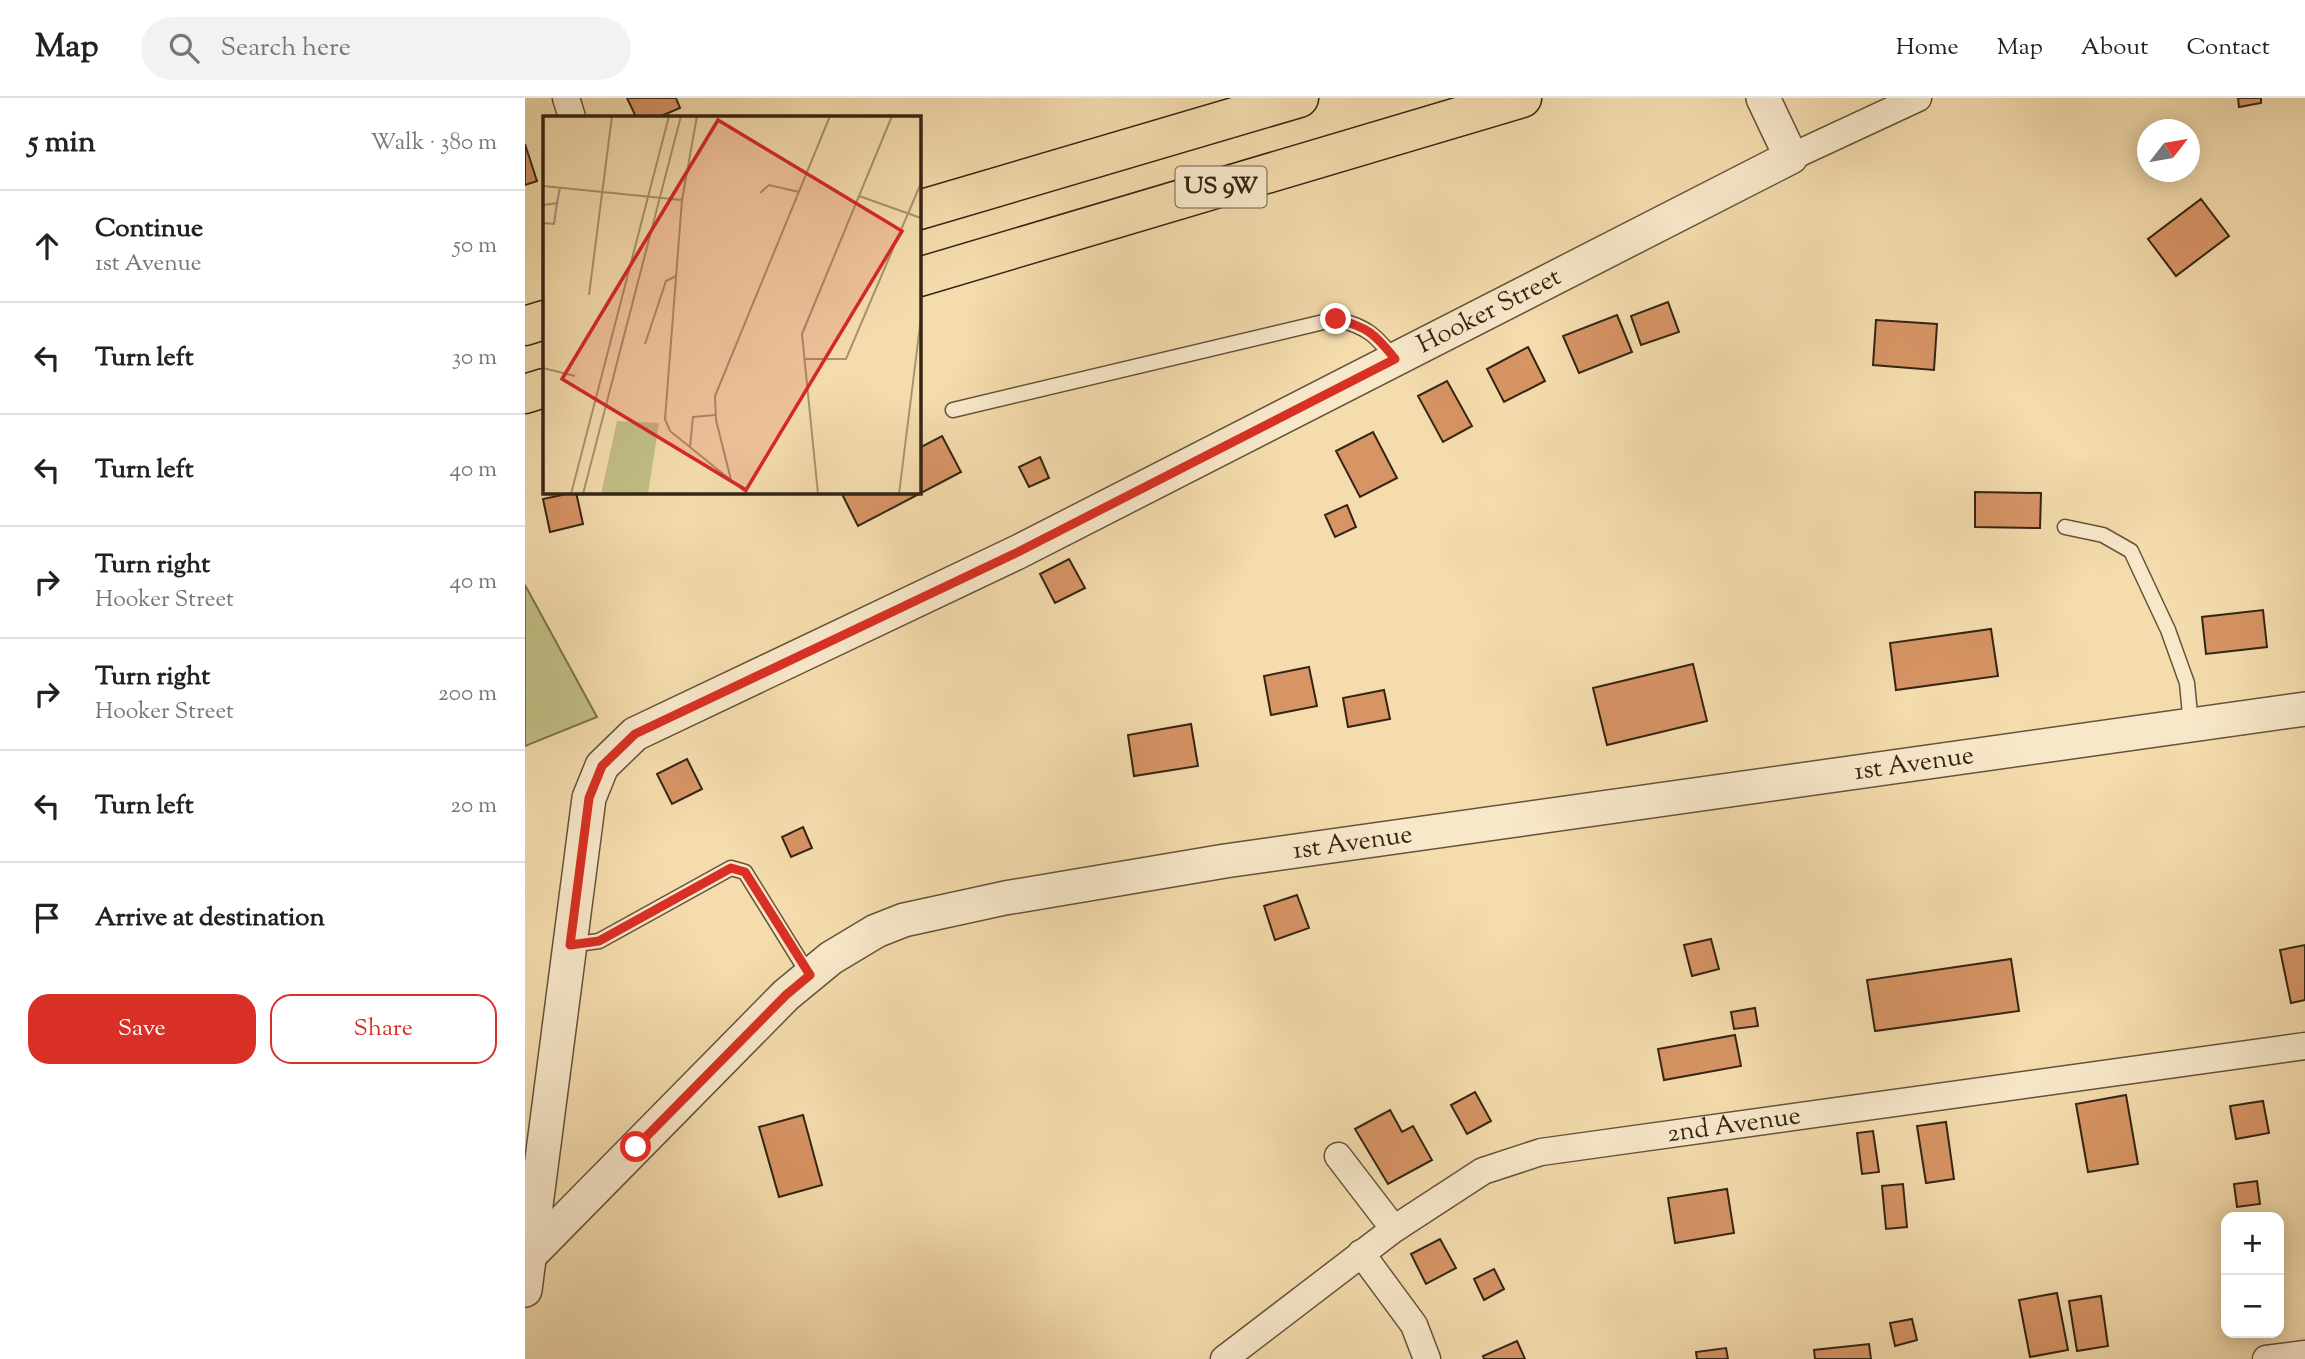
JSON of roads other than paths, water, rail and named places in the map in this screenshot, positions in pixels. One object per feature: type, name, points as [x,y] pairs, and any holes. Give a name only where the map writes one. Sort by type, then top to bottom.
[{"type":"main road","name":"US 9W","points":[[921,209],[1299,98]]},
{"type":"main road","name":"US 9W","points":[[921,276],[1522,98]]},
{"type":"main road","points":[[525,326],[543,320]]},
{"type":"main road","points":[[525,394],[543,388]]},
{"type":"street","points":[[566,98],[572,116]]},
{"type":"street","points":[[1763,98],[1791,157]]},
{"type":"street","name":"Hooker Street","points":[[525,1290],[589,798],[602,766],[635,734],[1018,552],[1791,157],[1918,98]]},
{"type":"street","name":"1st Avenue","points":[[530,1255],[776,1004],[853,944],[904,920],[1005,898],[1225,861],[2305,709]]},
{"type":"street","name":"2nd Avenue","points":[[1224,1359],[1394,1229],[1483,1171],[1541,1152],[2305,1046]]},
{"type":"street","points":[[1338,1156],[1394,1229]]},
{"type":"street","points":[[1361,1253],[1413,1325],[1427,1359]]},
{"type":"street","points":[[2266,1359],[2305,1354]]},
{"type":"lane","points":[[953,410],[1336,319],[1358,324],[1374,333],[1395,359]]},
{"type":"lane","points":[[2064,527],[2103,535],[2131,551],[2168,629],[2187,683],[2191,726]]},
{"type":"lane","points":[[570,945],[599,941],[731,868],[745,872],[810,975]]}]
